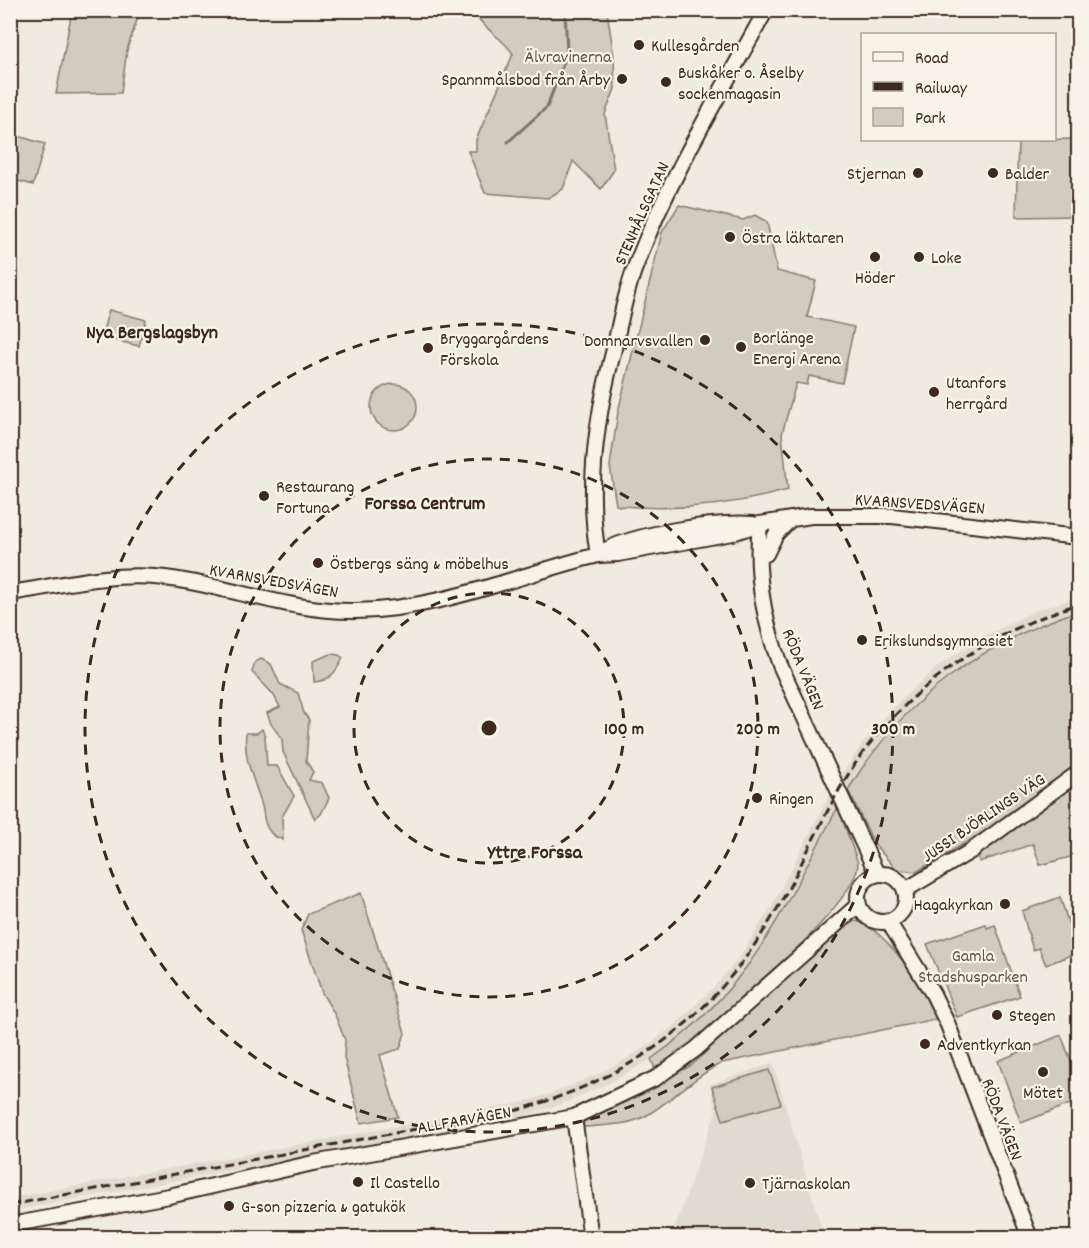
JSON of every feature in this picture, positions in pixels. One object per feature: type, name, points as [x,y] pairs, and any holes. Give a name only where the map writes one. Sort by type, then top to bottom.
[{"type":"street","name":"STENHÅLSGATAN","points":[[598,555],[594,531],[593,493],[601,399],[634,267],[662,203],[766,10]]},
{"type":"street","name":"KVARNSVEDSVÄGEN","points":[[10,593],[129,576],[155,577],[260,600],[322,610],[374,610],[406,607],[446,598],[598,555],[618,554],[732,533],[759,524],[791,519],[892,516],[1078,537]]},
{"type":"street","points":[[732,533],[741,535],[761,551],[791,519]]},
{"type":"street","name":"KVARNSVEDSVÄGEN","points":[[598,555],[614,545],[632,539],[731,522],[759,524]]},
{"type":"street","name":"RÖDA VÄGEN","points":[[759,524],[764,606],[769,634],[780,665],[877,874]]},
{"type":"street","name":"JUSSI BJÖRLINGS VÄG","points":[[907,889],[980,845],[1078,773]]},
{"type":"street","points":[[887,873],[907,889],[907,903],[898,918],[888,921],[871,920],[858,905],[858,892],[867,877],[887,873]]},
{"type":"street","name":"ALLFARVÄGEN","points":[[10,1225],[169,1196],[313,1164],[574,1117],[656,1078],[696,1049],[858,905]]},
{"type":"street","name":"RÖDA VÄGEN","points":[[888,921],[933,994],[948,1025],[1030,1238]]},
{"type":"street","points":[[574,1117],[591,1238]]},
{"type":"shaded area","points":[[1078,597],[1078,611],[1039,624],[987,650],[950,674],[908,711],[875,748],[848,790],[841,775],[865,740],[899,701],[942,663],[981,638],[1034,611]]},
{"type":"shaded area","points":[[831,792],[838,807],[785,911],[749,968],[684,1035],[651,1059],[612,1082],[557,1106],[520,1117],[11,1211],[11,1198],[516,1104],[553,1093],[605,1071],[644,1048],[676,1024],[715,986],[738,959],[773,904]]},
{"type":"shaded area","name":"Tjärnaskolan","points":[[773,1063],[824,1237],[671,1238],[716,1111],[710,1084]]},
{"type":"green space","points":[[72,11],[140,11],[127,50],[121,93],[56,94]]},
{"type":"green space","name":"Älvravinerna","points":[[475,11],[607,11],[614,57],[615,89],[605,114],[614,170],[601,189],[573,161],[563,189],[548,198],[485,193],[468,151],[476,151],[476,140],[513,54],[504,42],[482,22]]},
{"type":"green space","points":[[11,134],[45,144],[33,185],[11,179]]},
{"type":"green space","points":[[1078,139],[1078,216],[1016,217],[1018,141]]},
{"type":"green space","name":"Borlänge Energi Arena","points":[[679,205],[743,220],[755,215],[767,222],[777,271],[816,281],[807,317],[854,327],[842,383],[809,376],[807,385],[796,383],[782,434],[788,490],[747,500],[705,506],[663,508],[616,505],[610,466],[618,412],[662,232]]},
{"type":"green space","points":[[109,310],[146,320],[139,346],[101,337]]},
{"type":"green space","points":[[394,384],[410,391],[417,407],[410,423],[394,430],[378,423],[371,407],[378,391]]},
{"type":"green space","points":[[1078,611],[1078,765],[994,826],[916,872],[896,869],[875,845],[848,790],[870,758],[893,728],[919,702],[976,658],[1042,624]]},
{"type":"green space","points":[[331,654],[343,658],[338,668],[328,678],[314,682],[313,661]]},
{"type":"green space","points":[[261,659],[271,664],[280,684],[298,693],[304,713],[309,720],[306,761],[313,772],[309,780],[322,783],[329,798],[321,814],[315,819],[283,752],[282,739],[271,724],[267,713],[280,707],[273,694],[252,672],[255,662]]},
{"type":"green space","points":[[262,729],[265,736],[267,766],[277,766],[294,796],[282,817],[283,840],[273,835],[267,827],[246,753],[246,733],[257,733]]},
{"type":"green space","points":[[1078,776],[1078,862],[1074,856],[1040,865],[1033,844],[979,862],[978,852]]},
{"type":"green space","points":[[838,807],[858,863],[851,883],[832,910],[772,973],[704,1033],[656,1071],[651,1059],[686,1032],[715,1004],[740,975],[761,945],[781,914]]},
{"type":"green space","points":[[361,893],[405,1033],[400,1049],[380,1055],[398,1117],[361,1123],[344,1058],[345,1040],[335,1015],[322,993],[301,930],[308,914]]},
{"type":"green space","name":"Gamla Stadshusparken","points":[[1060,897],[1078,952],[1046,965],[1039,948],[1033,950],[1022,911]]},
{"type":"green space","points":[[855,921],[867,925],[891,947],[915,977],[941,1018],[722,1063],[641,1118],[614,1125],[576,1128],[578,1116],[628,1100],[692,1065],[806,957]]},
{"type":"green space","name":"Gamla Stadshusparken","points":[[986,924],[987,928],[995,925],[1020,996],[957,1017],[927,944]]},
{"type":"green space","points":[[1061,1035],[1078,1079],[1078,1101],[1021,1123],[998,1061]]},
{"type":"green space","points":[[769,1070],[781,1104],[723,1120],[712,1087]]},
{"type":"waterway","points":[[508,142],[547,107],[567,53],[565,10]]},
{"type":"railway","points":[[10,1205],[518,1110],[566,1094],[610,1075],[649,1052],[684,1025],[715,995],[744,960],[795,876],[849,773],[859,757],[893,717],[940,675],[990,642],[1047,615],[1078,604]]},
{"type":"place","name":"Kullesgården","points":[[639,45]]},
{"type":"place","name":"Spannmålsbod från Årby","points":[[622,79]]},
{"type":"place","name":"Buskåker o. Åselby sockenmagasin","points":[[666,82]]},
{"type":"place","name":"Stjernan","points":[[918,173]]},
{"type":"place","name":"Balder","points":[[993,173]]},
{"type":"place","name":"Östra läktaren","points":[[730,237]]},
{"type":"place","name":"Höder","points":[[875,257]]},
{"type":"place","name":"Loke","points":[[919,257]]},
{"type":"place","name":"Domnarvsvallen","points":[[705,340]]},
{"type":"place","name":"Borlänge Energi Arena","points":[[741,347]]},
{"type":"place","name":"Bryggargårdens Förskola","points":[[428,348]]},
{"type":"place","name":"Utanfors herrgård","points":[[934,392]]},
{"type":"place","name":"Restaurang Fortuna","points":[[264,496]]},
{"type":"place","name":"Östbergs säng & möbelhus","points":[[318,563]]},
{"type":"place","name":"Erikslundsgymnasiet","points":[[862,640]]},
{"type":"place","name":"Ringen","points":[[757,798]]},
{"type":"place","name":"Hagakyrkan","points":[[1005,904]]},
{"type":"place","name":"Stegen","points":[[997,1015]]},
{"type":"place","name":"Adventkyrkan","points":[[925,1044]]},
{"type":"place","name":"Mötet","points":[[1043,1072]]},
{"type":"place","name":"Il Castello","points":[[358,1182]]},
{"type":"place","name":"Tjärnaskolan","points":[[750,1183]]},
{"type":"place","name":"G-son pizzeria & gatukök","points":[[229,1206]]},
{"type":"district","name":"Nya Bergslagsbyn","points":[[152,331]]},
{"type":"district","name":"Forssa Centrum","points":[[425,502]]},
{"type":"district","name":"Yttre Forssa","points":[[535,851]]}]
